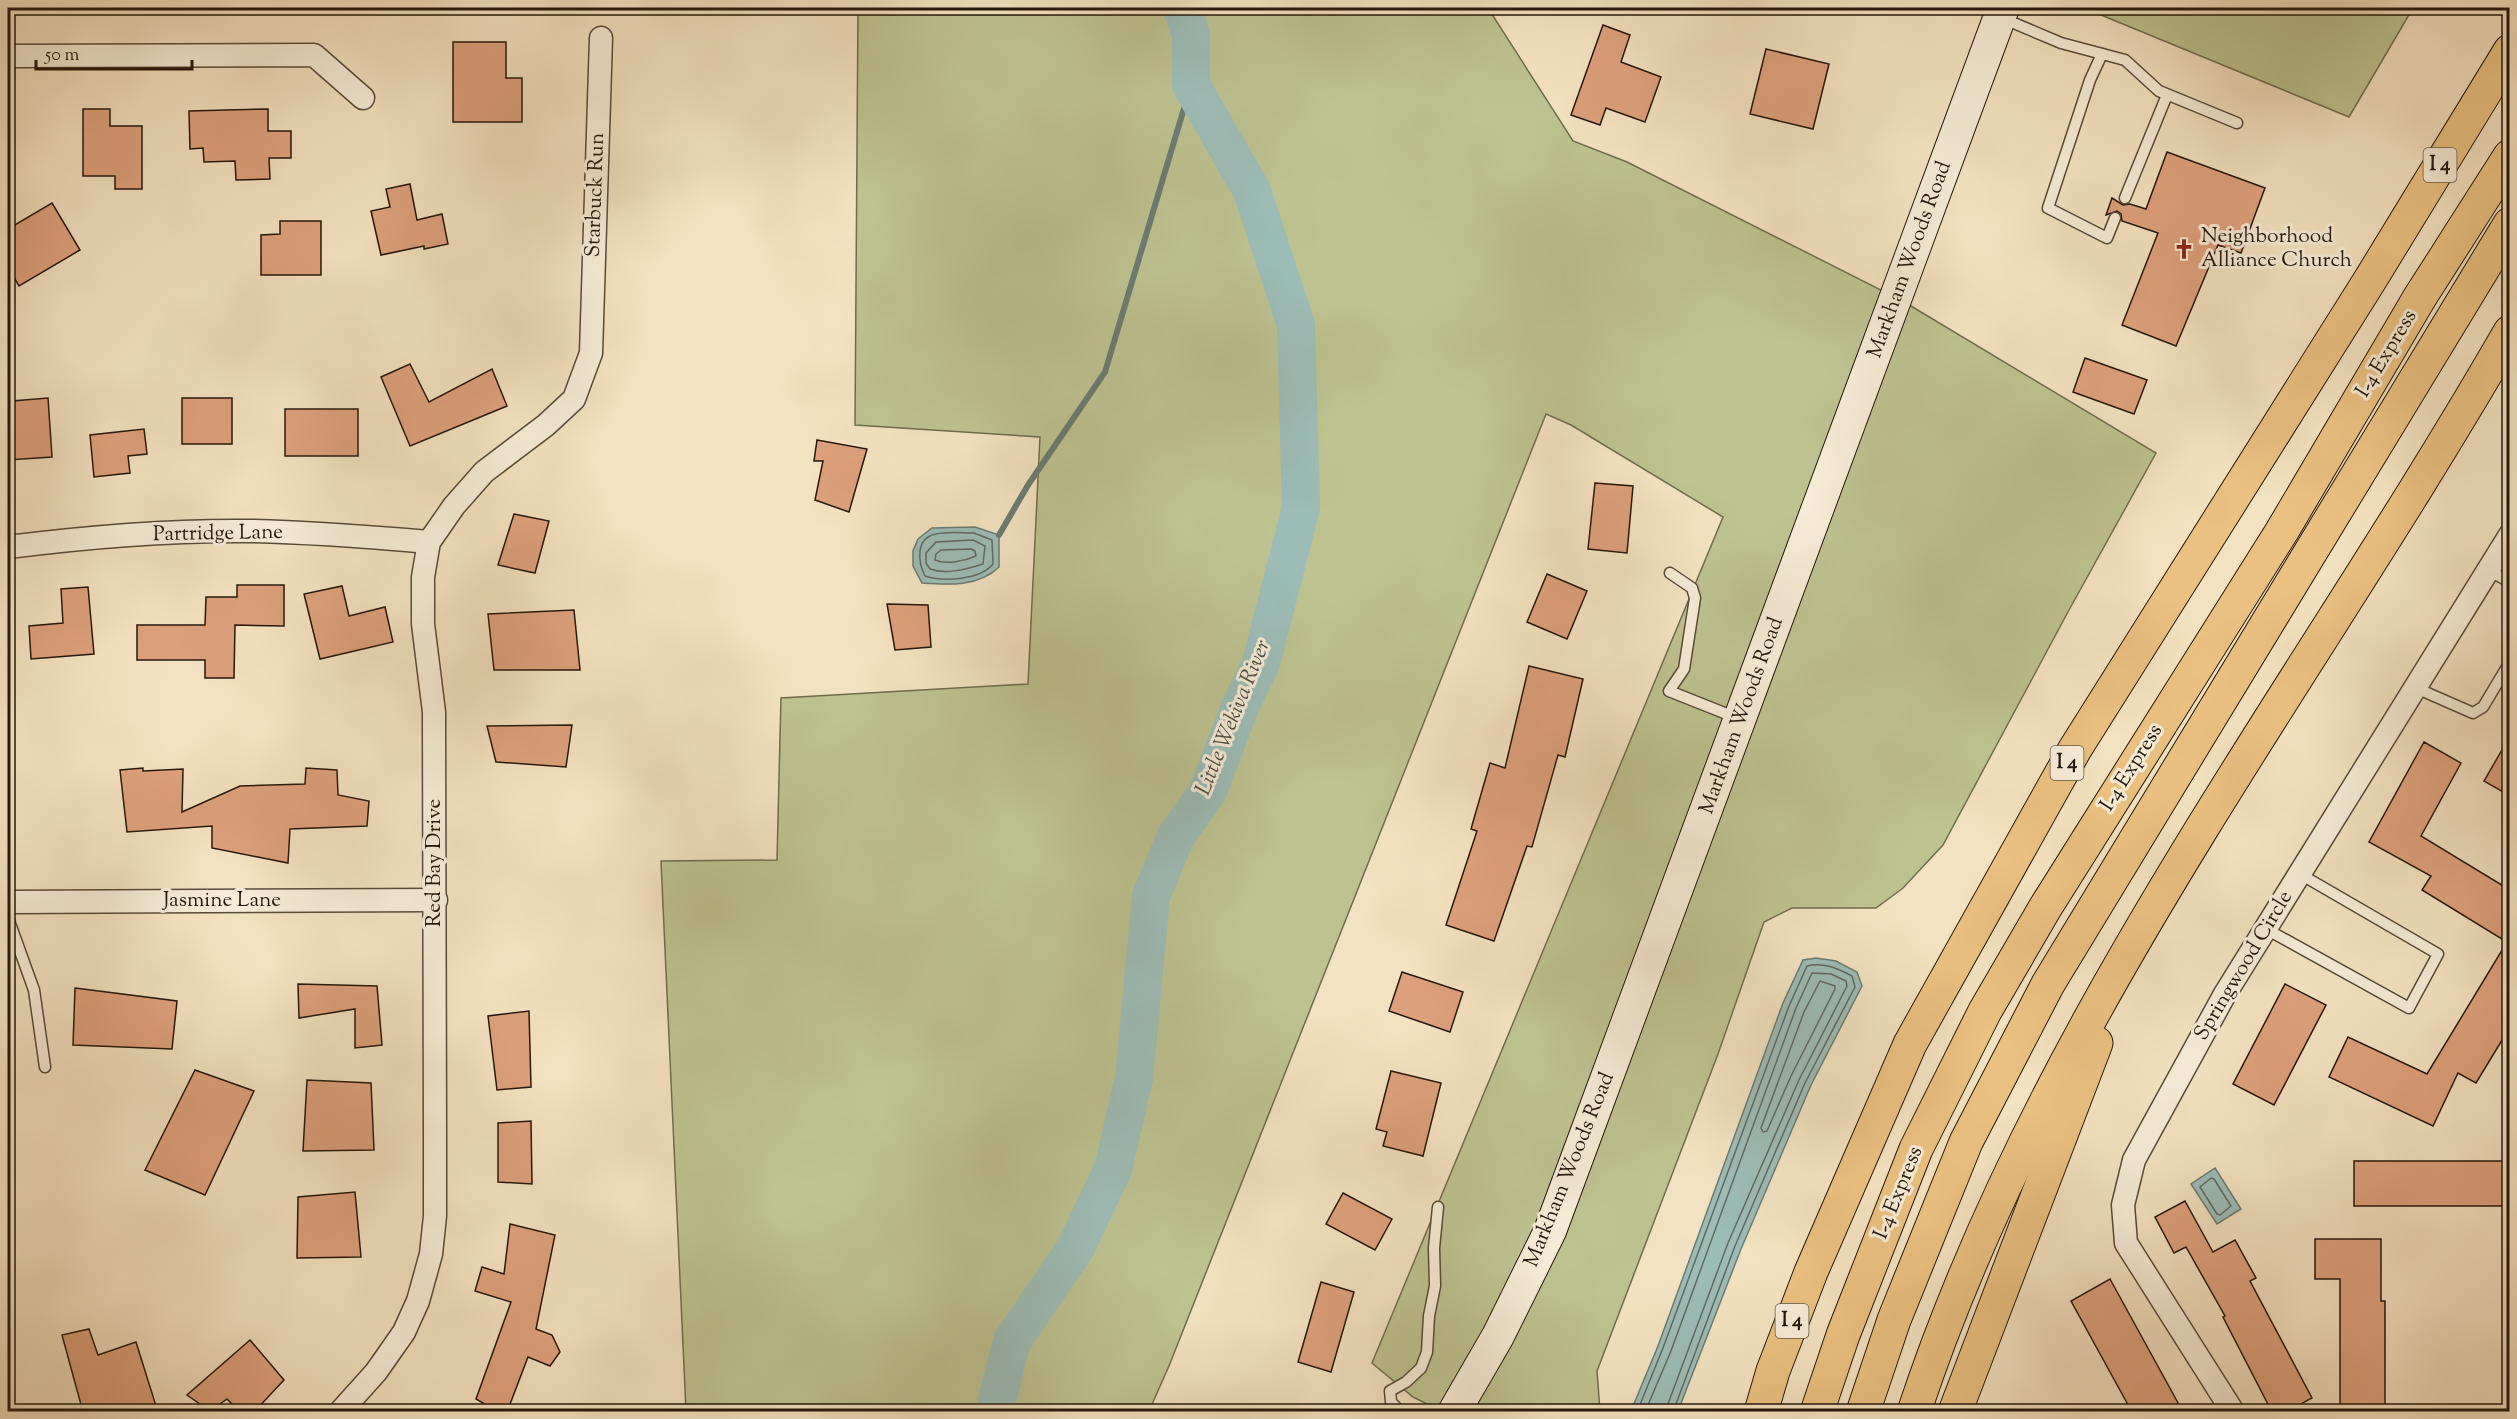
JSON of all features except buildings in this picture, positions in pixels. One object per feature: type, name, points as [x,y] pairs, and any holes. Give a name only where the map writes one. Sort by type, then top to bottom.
[{"type":"highway","name":"I 4","points":[[1761,1412],[1773,1371],[1811,1272],[1910,1044],[2075,749],[2370,280],[2510,51]]},
{"type":"highway","name":"I-4 Express","points":[[1817,1412],[1843,1335],[1916,1149],[1985,1011],[2045,908],[2282,531],[2420,297],[2510,156]]},
{"type":"highway","name":"I-4 Express","points":[[1863,1412],[1894,1320],[1966,1142],[2048,984],[2510,224]]},
{"type":"highway","points":[[1914,1412],[1927,1372],[1992,1212],[2112,977],[2226,787],[2464,411],[2510,333]]},
{"type":"highway","points":[[1955,1412],[2039,1188],[2093,1054],[2112,977]]},
{"type":"highway","points":[[1749,1412],[1773,1371]]},
{"type":"main road","name":"Markham Woods Road","points":[[1454,1412],[1498,1336],[1550,1231],[2001,12]]},
{"type":"street","name":"Starbuck Run","points":[[591,353],[601,38]]},
{"type":"street","points":[[8,56],[314,55],[363,98]]},
{"type":"street","name":"Red Bay Drive","points":[[340,1412],[376,1372],[404,1332],[418,1301],[431,1254],[435,1216],[434,712],[423,624],[423,577],[429,542],[454,506],[484,472],[546,425],[574,399],[591,353]]},
{"type":"street","name":"Partridge Lane","points":[[8,547],[70,539],[249,531],[340,534],[429,542]]},
{"type":"street","name":"Springwood Circle","points":[[2233,1412],[2127,1243],[2123,1205],[2134,1160],[2225,994],[2510,535]]},
{"type":"street","name":"Jasmine Lane","points":[[8,902],[436,900]]},
{"type":"lane","points":[[2001,12],[2061,43],[2125,60],[2159,91],[2237,123]]},
{"type":"lane","points":[[2102,54],[2048,208],[2107,238],[2115,218]]},
{"type":"lane","points":[[8,56],[8,112]]},
{"type":"lane","points":[[2125,198],[2167,95]]},
{"type":"lane","points":[[2488,570],[2510,582]]},
{"type":"lane","points":[[1670,573],[1692,588],[1695,598],[1684,669],[1669,691],[1740,720]]},
{"type":"lane","points":[[2416,688],[2474,713],[2483,707],[2510,662]]},
{"type":"lane","points":[[2265,929],[2409,1008],[2438,954],[2300,874]]},
{"type":"lane","points":[[8,918],[34,990],[45,1067]]},
{"type":"lane","points":[[1401,1412],[1391,1402],[1390,1391],[1406,1382],[1421,1368],[1427,1352],[1429,1316],[1435,1286],[1434,1248],[1438,1207]]},
{"type":"green space","points":[[858,8],[1488,8],[1573,141],[1627,162],[1887,293],[1540,1226],[1441,1411],[1413,1397],[1372,1363],[1723,517],[1571,425],[1546,414],[1169,1366],[1149,1411],[686,1411],[661,861],[777,860],[781,698],[1028,684],[1040,437],[855,425]]},
{"type":"green space","points":[[2084,8],[2413,8],[2349,117]]},
{"type":"green space","points":[[1906,303],[2156,453],[1943,845],[1903,888],[1876,908],[1792,908],[1764,922],[1718,1054],[1597,1371],[1600,1411],[1472,1412]]},
{"type":"water","points":[[975,527],[999,535],[999,567],[991,574],[973,581],[953,584],[922,583],[913,566],[913,551],[918,539],[932,528]]},
{"type":"water","points":[[1816,958],[1836,961],[1857,972],[1862,986],[1811,1085],[1741,1249],[1678,1411],[1631,1411],[1658,1346],[1783,1003],[1803,960]]},
{"type":"water","points":[[2215,1168],[2241,1209],[2217,1224],[2191,1184]]},
{"type":"waterway","name":"Little Wekiva River","points":[[994,1412],[1012,1341],[1075,1249],[1113,1169],[1134,1078],[1151,896],[1176,836],[1208,791],[1240,707],[1261,663],[1301,508],[1296,325],[1252,191],[1191,85],[1191,35],[1182,8]]},
{"type":"waterway","points":[[999,535],[1028,485],[1105,372],[1191,85]]},
{"type":"place","name":"Neighborhood Alliance Church","points":[[2184,249]]}]
